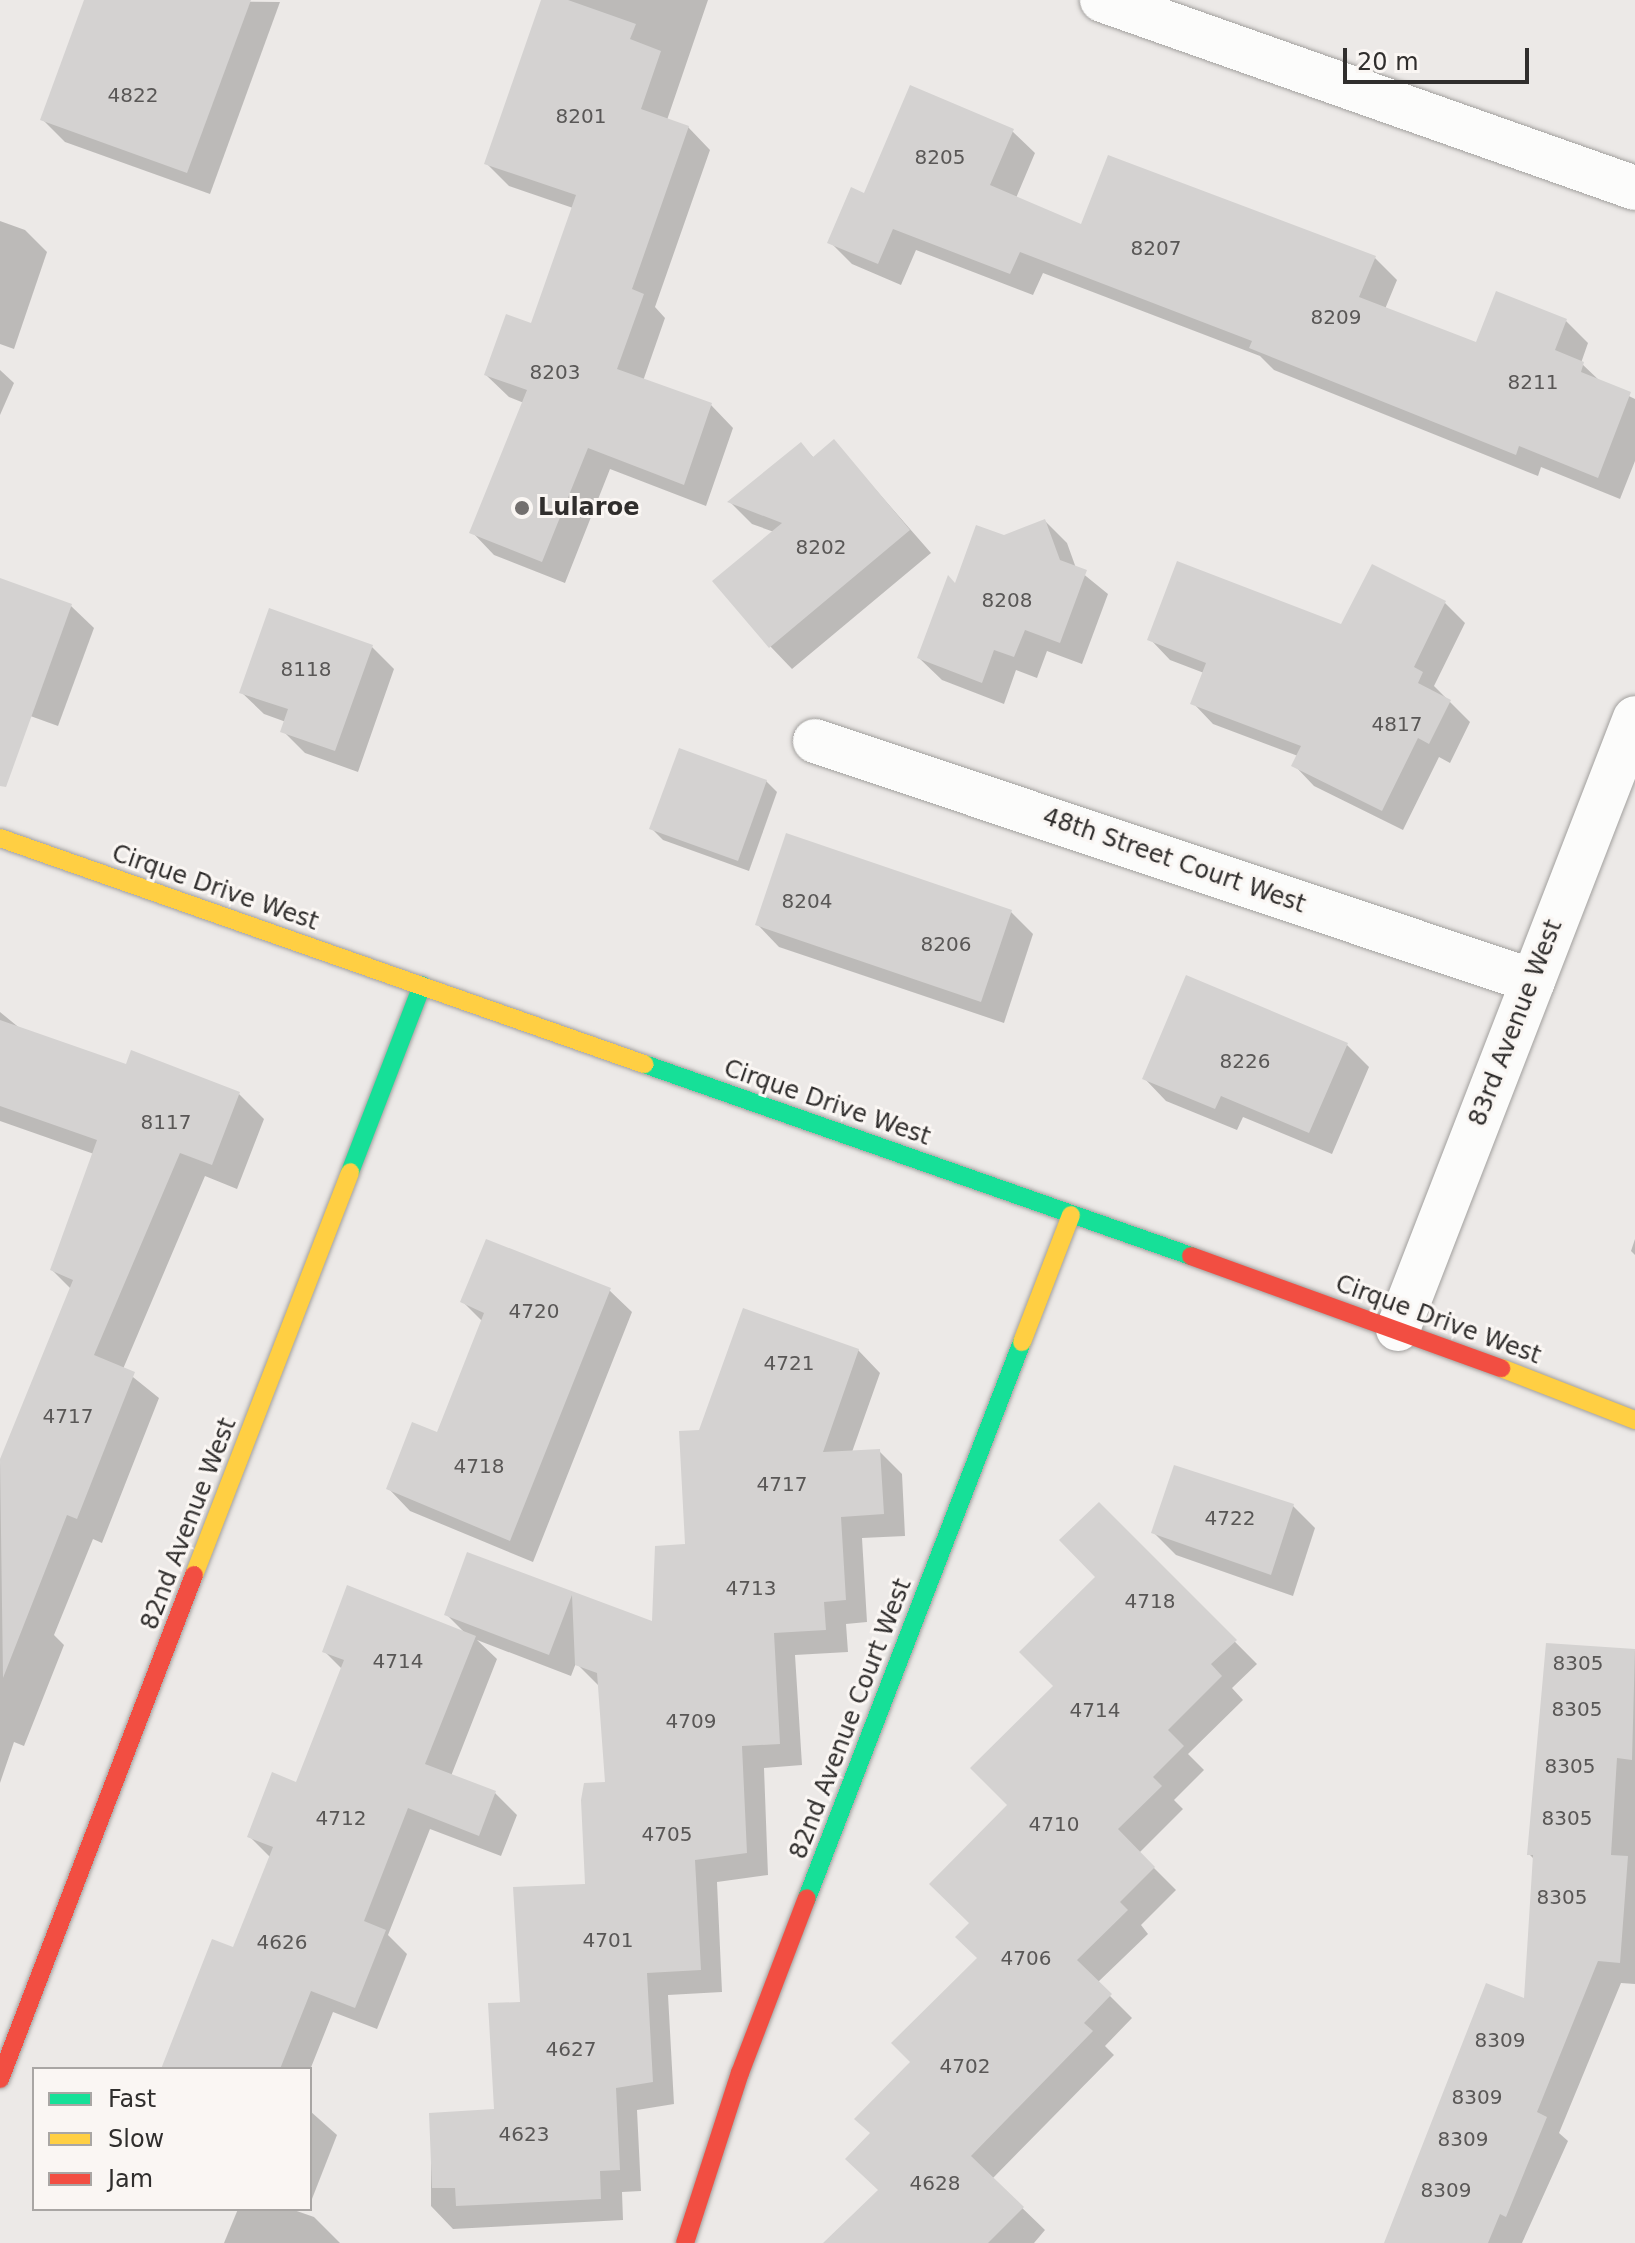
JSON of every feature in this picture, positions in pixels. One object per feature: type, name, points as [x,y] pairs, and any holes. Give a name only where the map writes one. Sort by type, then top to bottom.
[{"type":"street","points":[[1102,0],[1635,188]]},
{"type":"street","name":"83rd Avenue West","points":[[1398,1329],[1635,718]]},
{"type":"street","name":"48th Street Court West","points":[[815,741],[1533,981]]},
{"type":"street","name":"Cirque Drive West","points":[[0,838],[1398,1329],[1635,1420]]},
{"type":"street","name":"82nd Avenue West","points":[[0,2079],[422,985]]},
{"type":"street","name":"82nd Avenue Court West","points":[[685,2243],[740,2073],[1071,1215]]},
{"type":"building","points":[[84,0],[251,0],[187,173],[40,120]]},
{"type":"building","points":[[541,0],[568,0],[636,24],[630,39],[661,51],[641,109],[689,126],[632,289],[644,294],[617,369],[712,403],[684,485],[588,448],[542,562],[469,533],[527,390],[484,375],[506,314],[531,323],[576,195],[484,164]]},
{"type":"building","points":[[910,85],[1014,129],[990,185],[1081,224],[1108,155],[1376,256],[1359,297],[1476,342],[1496,291],[1567,319],[1555,350],[1584,362],[1581,372],[1631,392],[1598,478],[1519,446],[1516,455],[1249,348],[1252,341],[1020,252],[1010,274],[893,229],[878,264],[827,243],[851,187],[864,193]]},
{"type":"building","points":[[834,439],[910,530],[769,648],[712,581],[782,523],[727,502],[801,442],[813,457]]},
{"type":"building","points":[[1045,519],[1060,560],[1087,570],[1060,643],[1025,630],[1014,657],[994,650],[982,683],[917,658],[948,575],[955,583],[976,525],[1004,535]]},
{"type":"building","points":[[1177,561],[1341,624],[1372,564],[1446,601],[1414,667],[1423,672],[1418,683],[1451,700],[1429,744],[1418,738],[1382,811],[1291,766],[1301,746],[1190,704],[1206,663],[1147,640]]},
{"type":"building","points":[[0,578],[72,604],[6,787],[0,786]]},
{"type":"building","points":[[269,608],[373,645],[335,751],[280,732],[288,709],[239,693]]},
{"type":"building","points":[[679,748],[767,780],[738,861],[649,829]]},
{"type":"building","points":[[786,833],[1012,910],[981,1002],[755,925]]},
{"type":"building","points":[[1186,975],[1348,1043],[1309,1133],[1221,1096],[1215,1109],[1142,1079]]},
{"type":"building","points":[[0,1020],[126,1064],[131,1050],[240,1092],[212,1165],[180,1153],[94,1355],[135,1372],[77,1519],[67,1515],[3,1678],[0,1459],[73,1280],[50,1270],[97,1140],[0,1106]]},
{"type":"building","points":[[486,1239],[611,1288],[510,1541],[386,1489],[412,1422],[437,1432],[484,1313],[460,1302]]},
{"type":"building","points":[[743,1308],[859,1349],[823,1452],[880,1449],[884,1514],[841,1517],[846,1600],[824,1602],[826,1630],[774,1633],[780,1744],[742,1746],[747,1853],[695,1860],[701,1970],[647,1973],[653,2082],[616,2088],[620,2170],[600,2171],[601,2199],[456,2206],[455,2188],[432,2188],[429,2113],[494,2109],[488,2003],[520,2002],[513,1887],[585,1884],[581,1800],[584,1783],[605,1782],[597,1673],[575,1665],[572,1595],[549,1655],[444,1615],[467,1552],[652,1621],[655,1546],[685,1544],[679,1431],[699,1430]]},
{"type":"building","points":[[1174,1465],[1294,1504],[1271,1575],[1151,1533]]},
{"type":"building","points":[[1099,1502],[1237,1640],[1211,1664],[1222,1676],[1168,1730],[1184,1746],[1153,1777],[1162,1786],[1118,1829],[1155,1867],[1120,1902],[1128,1910],[1077,1960],[1112,1994],[1084,2023],[1093,2031],[971,2156],[1024,2207],[988,2243],[823,2243],[878,2190],[845,2159],[870,2133],[854,2119],[910,2062],[891,2043],[977,1958],[955,1937],[969,1923],[929,1884],[1007,1805],[970,1768],[1053,1686],[1019,1652],[1095,1577],[1059,1540]]},
{"type":"building","points":[[347,1585],[476,1636],[425,1764],[496,1791],[479,1836],[408,1808],[364,1921],[386,1930],[355,2008],[311,1991],[281,2067],[162,2067],[212,1939],[233,1947],[273,1847],[247,1837],[272,1772],[296,1782],[344,1660],[322,1652]]},
{"type":"building","points":[[1546,1643],[1635,1649],[1632,1760],[1617,1758],[1611,1855],[1628,1856],[1620,1963],[1598,1961],[1537,2112],[1547,2117],[1506,2217],[1500,2214],[1488,2243],[1384,2243],[1486,1983],[1524,1998],[1533,1855],[1527,1855]]},
{"type":"traffic: fast","points":[[350,1172],[422,985]]},
{"type":"traffic: fast","points":[[644,1064],[1191,1256]]},
{"type":"traffic: fast","points":[[807,1898],[1022,1342]]},
{"type":"traffic: slow","points":[[0,838],[644,1064]]},
{"type":"traffic: slow","points":[[194,1575],[350,1172]]},
{"type":"traffic: slow","points":[[1022,1342],[1071,1215]]},
{"type":"traffic: slow","points":[[1501,1368],[1635,1420]]},
{"type":"traffic: jam","points":[[1191,1256],[1501,1368]]},
{"type":"traffic: jam","points":[[0,2079],[194,1575]]},
{"type":"traffic: jam","points":[[685,2243],[740,2073],[807,1898]]},
{"type":"place","name":"Lularoe","points":[[522,508]]}]
